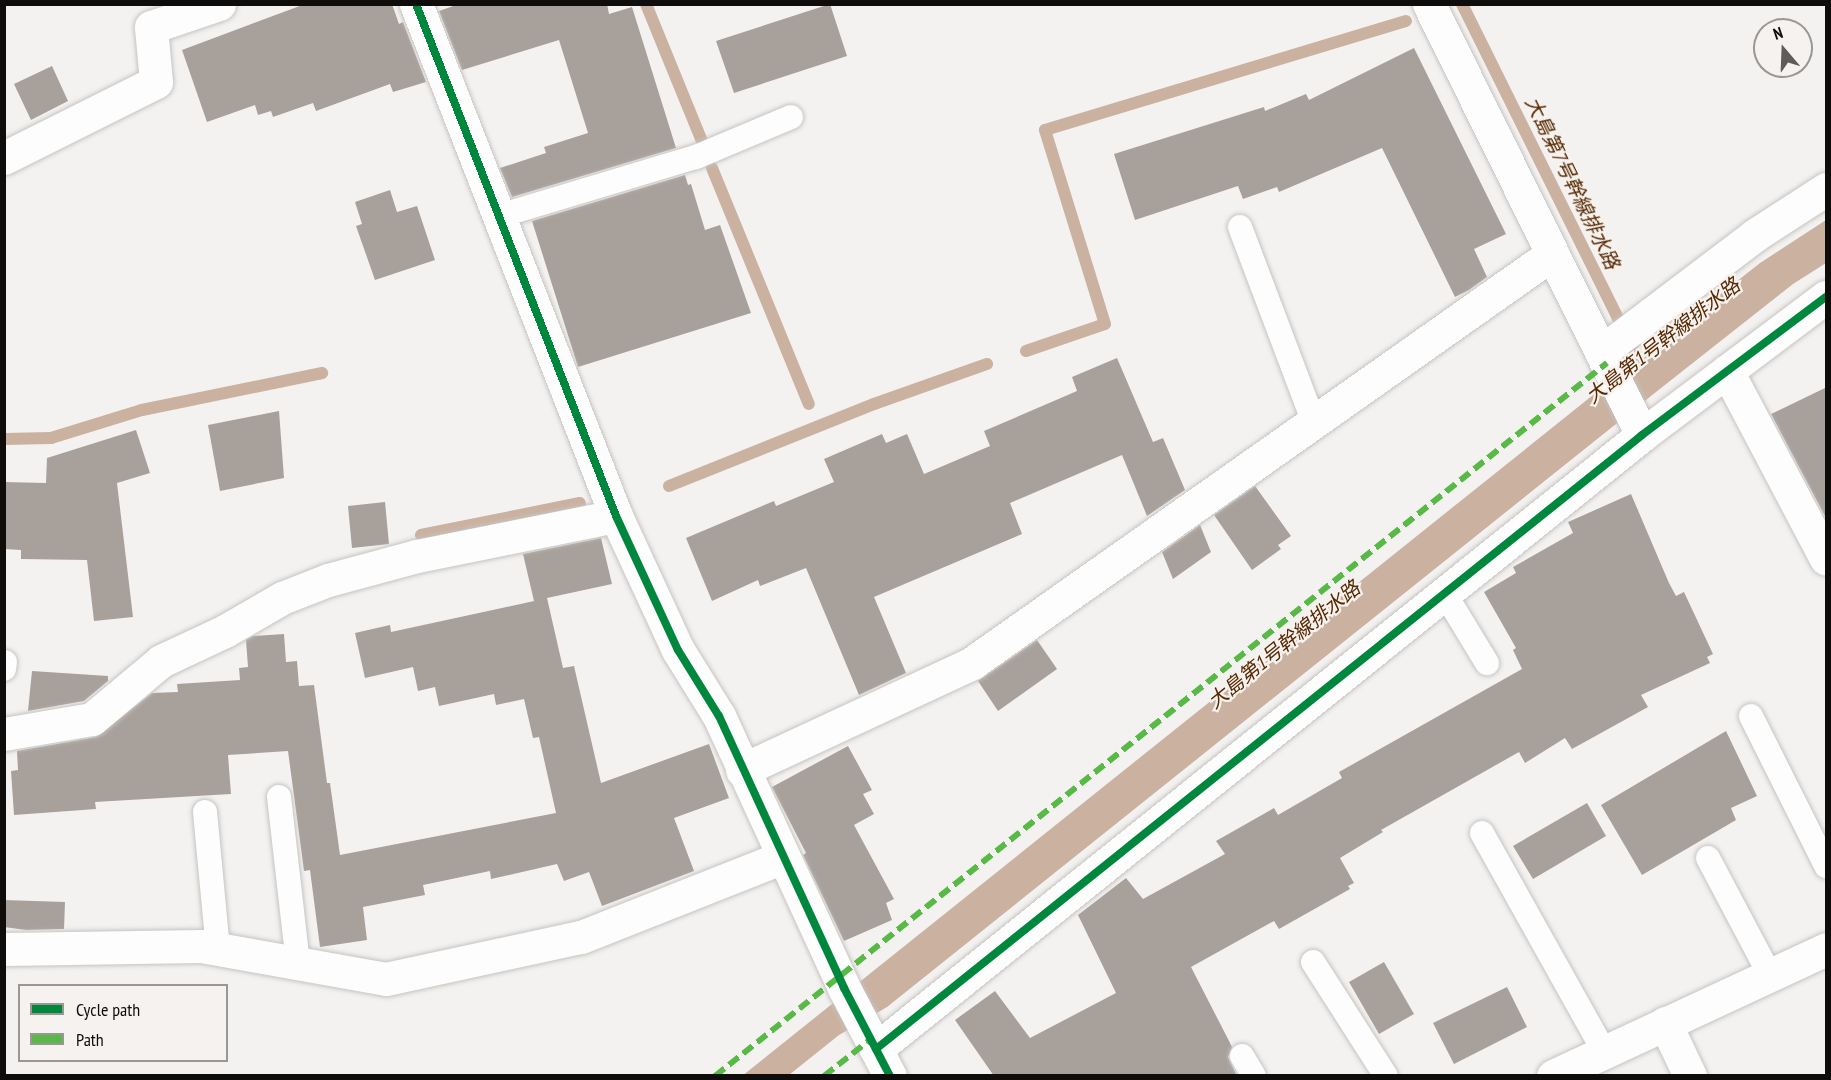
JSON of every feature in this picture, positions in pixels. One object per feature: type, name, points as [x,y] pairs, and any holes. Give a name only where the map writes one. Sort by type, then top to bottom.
[{"type":"street","points":[[4,158],[156,82],[147,16],[219,4]]},
{"type":"street","points":[[416,4],[616,516],[678,650],[719,716],[844,987],[877,1051],[1445,594],[1638,427],[1727,371],[1827,297]]},
{"type":"street","points":[[1429,4],[1552,254],[1615,349],[1638,427]]},
{"type":"street","points":[[1615,349],[1755,235],[1827,189]]},
{"type":"street","points":[[742,770],[972,663],[1552,254]]},
{"type":"street","points":[[1727,371],[1827,559]]},
{"type":"street","points":[[4,734],[92,719],[161,661],[225,631],[282,598],[328,580],[417,556],[616,516]]},
{"type":"street","points":[[4,949],[201,946],[386,979],[581,937],[783,857]]},
{"type":"street","points":[[1553,1076],[1827,949]]},
{"type":"street","points":[[1665,1023],[1690,1076]]},
{"type":"lane","points":[[499,216],[696,157],[791,117]]},
{"type":"lane","points":[[1240,227],[1314,423]]},
{"type":"lane","points":[[1445,594],[1487,663]]},
{"type":"lane","points":[[4,669],[5,662]]},
{"type":"lane","points":[[1751,716],[1827,866]]},
{"type":"lane","points":[[279,797],[298,963]]},
{"type":"lane","points":[[205,812],[218,949]]},
{"type":"lane","points":[[1482,833],[1604,1051]]},
{"type":"lane","points":[[1708,858],[1770,975]]},
{"type":"lane","points":[[1312,962],[1386,1076]]},
{"type":"water","name":"大島第1号幹線排水路","points":[[1826,220],[1826,263],[1793,284],[1656,392],[887,1007],[839,1035],[789,1075],[742,1076],[1638,359],[1760,263]]},
{"type":"building","points":[[305,4],[392,4],[399,24],[403,22],[426,82],[393,92],[390,84],[316,111],[313,103],[273,117],[271,111],[258,115],[255,105],[207,122],[182,50]]},
{"type":"building","points":[[459,4],[607,4],[609,14],[632,7],[676,148],[512,197],[500,168],[546,153],[544,147],[588,133],[559,40],[462,70],[439,11]]},
{"type":"building","points":[[830,4],[847,56],[734,93],[716,41]]},
{"type":"building","points":[[1414,48],[1506,234],[1474,249],[1487,277],[1469,290],[1455,297],[1382,148],[1279,192],[1277,187],[1243,199],[1238,186],[1135,220],[1114,154],[1264,107],[1265,111],[1306,94],[1309,100]]},
{"type":"building","points":[[52,66],[68,101],[31,120],[14,84]]},
{"type":"building","points":[[685,175],[688,185],[691,184],[705,230],[720,225],[751,313],[578,367],[532,221]]},
{"type":"building","points":[[390,190],[397,212],[417,206],[435,260],[375,280],[356,226],[362,224],[355,202]]},
{"type":"building","points":[[1117,358],[1153,442],[1163,438],[1185,490],[1147,516],[1122,455],[1010,503],[1022,534],[874,597],[906,673],[859,695],[806,568],[760,586],[758,580],[712,601],[686,538],[774,501],[776,506],[834,482],[824,459],[882,434],[886,443],[907,434],[924,474],[990,446],[984,431],[1077,391],[1072,377]]},
{"type":"building","points":[[1827,387],[1827,520],[1771,414]]},
{"type":"building","points":[[279,411],[284,478],[220,491],[208,425]]},
{"type":"building","points":[[136,430],[150,473],[117,483],[133,617],[94,621],[87,560],[21,559],[21,550],[4,549],[4,482],[46,483],[47,458]]},
{"type":"building","points":[[1255,486],[1291,536],[1278,545],[1281,549],[1252,570],[1214,515]]},
{"type":"building","points":[[1631,494],[1669,583],[1676,596],[1684,592],[1713,654],[1707,657],[1710,663],[1641,695],[1648,707],[1572,749],[1565,738],[1525,763],[1519,752],[1381,830],[1383,832],[1340,858],[1354,883],[1348,886],[1350,889],[1279,929],[1274,921],[1191,967],[1232,1047],[1228,1057],[1237,1076],[994,1076],[955,1020],[995,991],[1030,1038],[1116,993],[1078,915],[1126,878],[1143,899],[1225,854],[1216,841],[1274,808],[1278,815],[1342,778],[1339,772],[1522,669],[1513,650],[1516,648],[1484,592],[1516,573],[1513,567],[1573,533],[1568,522]]},
{"type":"building","points":[[385,502],[389,544],[352,548],[348,506]]},
{"type":"building","points":[[1200,525],[1211,552],[1173,579],[1162,552]]},
{"type":"building","points":[[601,538],[612,584],[547,598],[563,668],[574,666],[601,783],[709,744],[729,798],[674,818],[694,871],[602,906],[589,872],[564,881],[557,864],[491,879],[490,871],[423,885],[425,895],[363,907],[367,940],[320,947],[310,870],[304,871],[288,751],[228,755],[231,794],[95,802],[96,809],[14,815],[11,771],[18,770],[17,751],[96,737],[152,693],[178,692],[177,684],[240,680],[239,668],[248,667],[246,640],[253,636],[284,634],[286,662],[297,661],[299,686],[314,685],[327,783],[330,783],[340,855],[556,813],[539,737],[533,738],[524,699],[496,705],[494,694],[439,706],[435,687],[418,691],[413,667],[365,678],[355,633],[390,625],[391,632],[534,601],[523,554]]},
{"type":"building","points":[[1037,640],[1057,669],[998,711],[978,681]]},
{"type":"building","points":[[32,671],[108,676],[108,681],[84,701],[28,711]]},
{"type":"building","points":[[1726,731],[1757,796],[1731,808],[1736,820],[1642,875],[1601,805]]},
{"type":"building","points":[[848,746],[872,790],[863,794],[874,814],[854,825],[894,899],[886,903],[892,920],[844,941],[803,855],[806,853],[772,787]]},
{"type":"building","points":[[1587,803],[1606,836],[1533,879],[1513,846]]},
{"type":"building","points":[[4,900],[65,902],[64,929],[26,930],[4,927]]},
{"type":"building","points":[[1384,962],[1414,1014],[1379,1034],[1349,982]]},
{"type":"building","points":[[1507,987],[1527,1027],[1454,1064],[1433,1023]]},
{"type":"waterway","points":[[646,4],[701,139]]},
{"type":"waterway","name":"大島第7号幹線排水路","points":[[1462,4],[1644,371]]},
{"type":"waterway","points":[[1026,351],[1105,324],[1045,130],[1406,21]]},
{"type":"waterway","points":[[712,168],[809,404]]},
{"type":"waterway","points":[[669,486],[874,404],[987,364]]},
{"type":"waterway","points":[[4,439],[51,438],[142,410],[322,373]]},
{"type":"waterway","points":[[421,535],[580,503]]},
{"type":"marked path","points":[[715,1076],[1607,363]]},
{"type":"marked path","points":[[824,1076],[871,1039]]},
{"type":"cycle path","points":[[416,4],[616,516],[678,650],[719,716],[844,988],[890,1076]]},
{"type":"cycle path","points":[[876,1049],[1642,435],[1826,297]]}]
